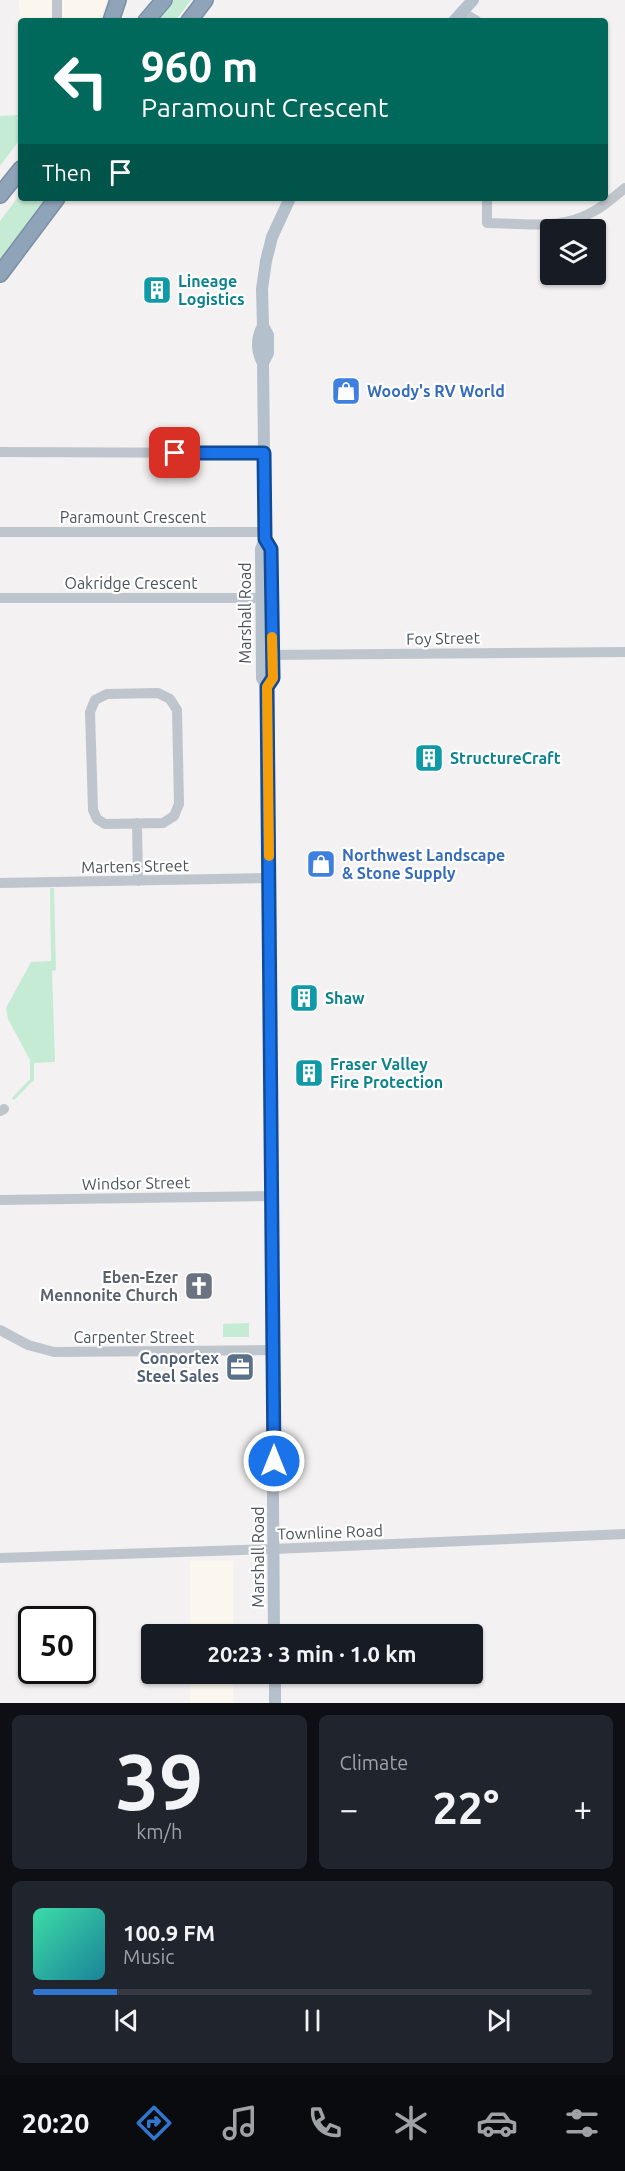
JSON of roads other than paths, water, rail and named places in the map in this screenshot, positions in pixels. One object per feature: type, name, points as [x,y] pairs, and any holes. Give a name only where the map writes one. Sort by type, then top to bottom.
[{"type":"highway","points":[[112,18],[118,0]]},
{"type":"highway","points":[[149,18],[164,0]]},
{"type":"highway","points":[[191,18],[205,0]]},
{"type":"highway","points":[[2,192],[18,169]]},
{"type":"highway","points":[[2,192],[18,173]]},
{"type":"highway","points":[[0,274],[55,201]]},
{"type":"main road","points":[[458,17],[473,0]]},
{"type":"main road","name":"Marshall Road","points":[[267,655],[261,598],[261,549],[265,536],[263,363],[258,354],[258,335],[263,326],[262,289],[266,261],[272,237],[287,201]]},
{"type":"main road","name":"Marshall Road","points":[[265,536],[271,549],[267,655],[262,678],[267,687],[270,878],[274,1624]]},
{"type":"main road","points":[[274,1684],[274,1703]]},
{"type":"street","points":[[57,0],[57,18]]},
{"type":"street","points":[[487,201],[487,223],[556,223],[581,218],[608,202],[625,188]]},
{"type":"street","points":[[0,452],[264,453]]},
{"type":"street","name":"Paramount Crescent","points":[[0,532],[265,536]]},
{"type":"street","name":"Oakridge Crescent","points":[[0,598],[261,598]]},
{"type":"street","name":"Foy Street","points":[[267,655],[625,652]]},
{"type":"street","points":[[158,693],[170,699],[177,710],[179,804],[174,816],[163,823],[137,823],[105,824],[97,819],[93,810],[90,712],[95,700],[107,694],[158,693]]},
{"type":"street","points":[[137,823],[138,881]]},
{"type":"street","name":"Martens Street","points":[[0,883],[270,878]]},
{"type":"street","name":"Windsor Street","points":[[0,1200],[272,1196]]},
{"type":"street","name":"Carpenter Street","points":[[0,1330],[28,1345],[54,1352],[273,1350]]},
{"type":"street","name":"Townline Road","points":[[0,1558],[625,1534]]},
{"type":"place","name":"Lineage Logistics","points":[[157,290]]},
{"type":"place","name":"Woody's RV World","points":[[346,391]]},
{"type":"place","name":"StructureCraft","points":[[429,758]]},
{"type":"place","name":"Northwest Landscape & Stone Supply","points":[[321,864]]},
{"type":"place","name":"Shaw","points":[[304,998]]},
{"type":"place","name":"Fraser Valley Fire Protection","points":[[309,1073]]},
{"type":"place","name":"Eben-Ezer Mennonite Church","points":[[199,1286]]},
{"type":"place","name":"Conportex Steel Sales","points":[[240,1367]]}]
